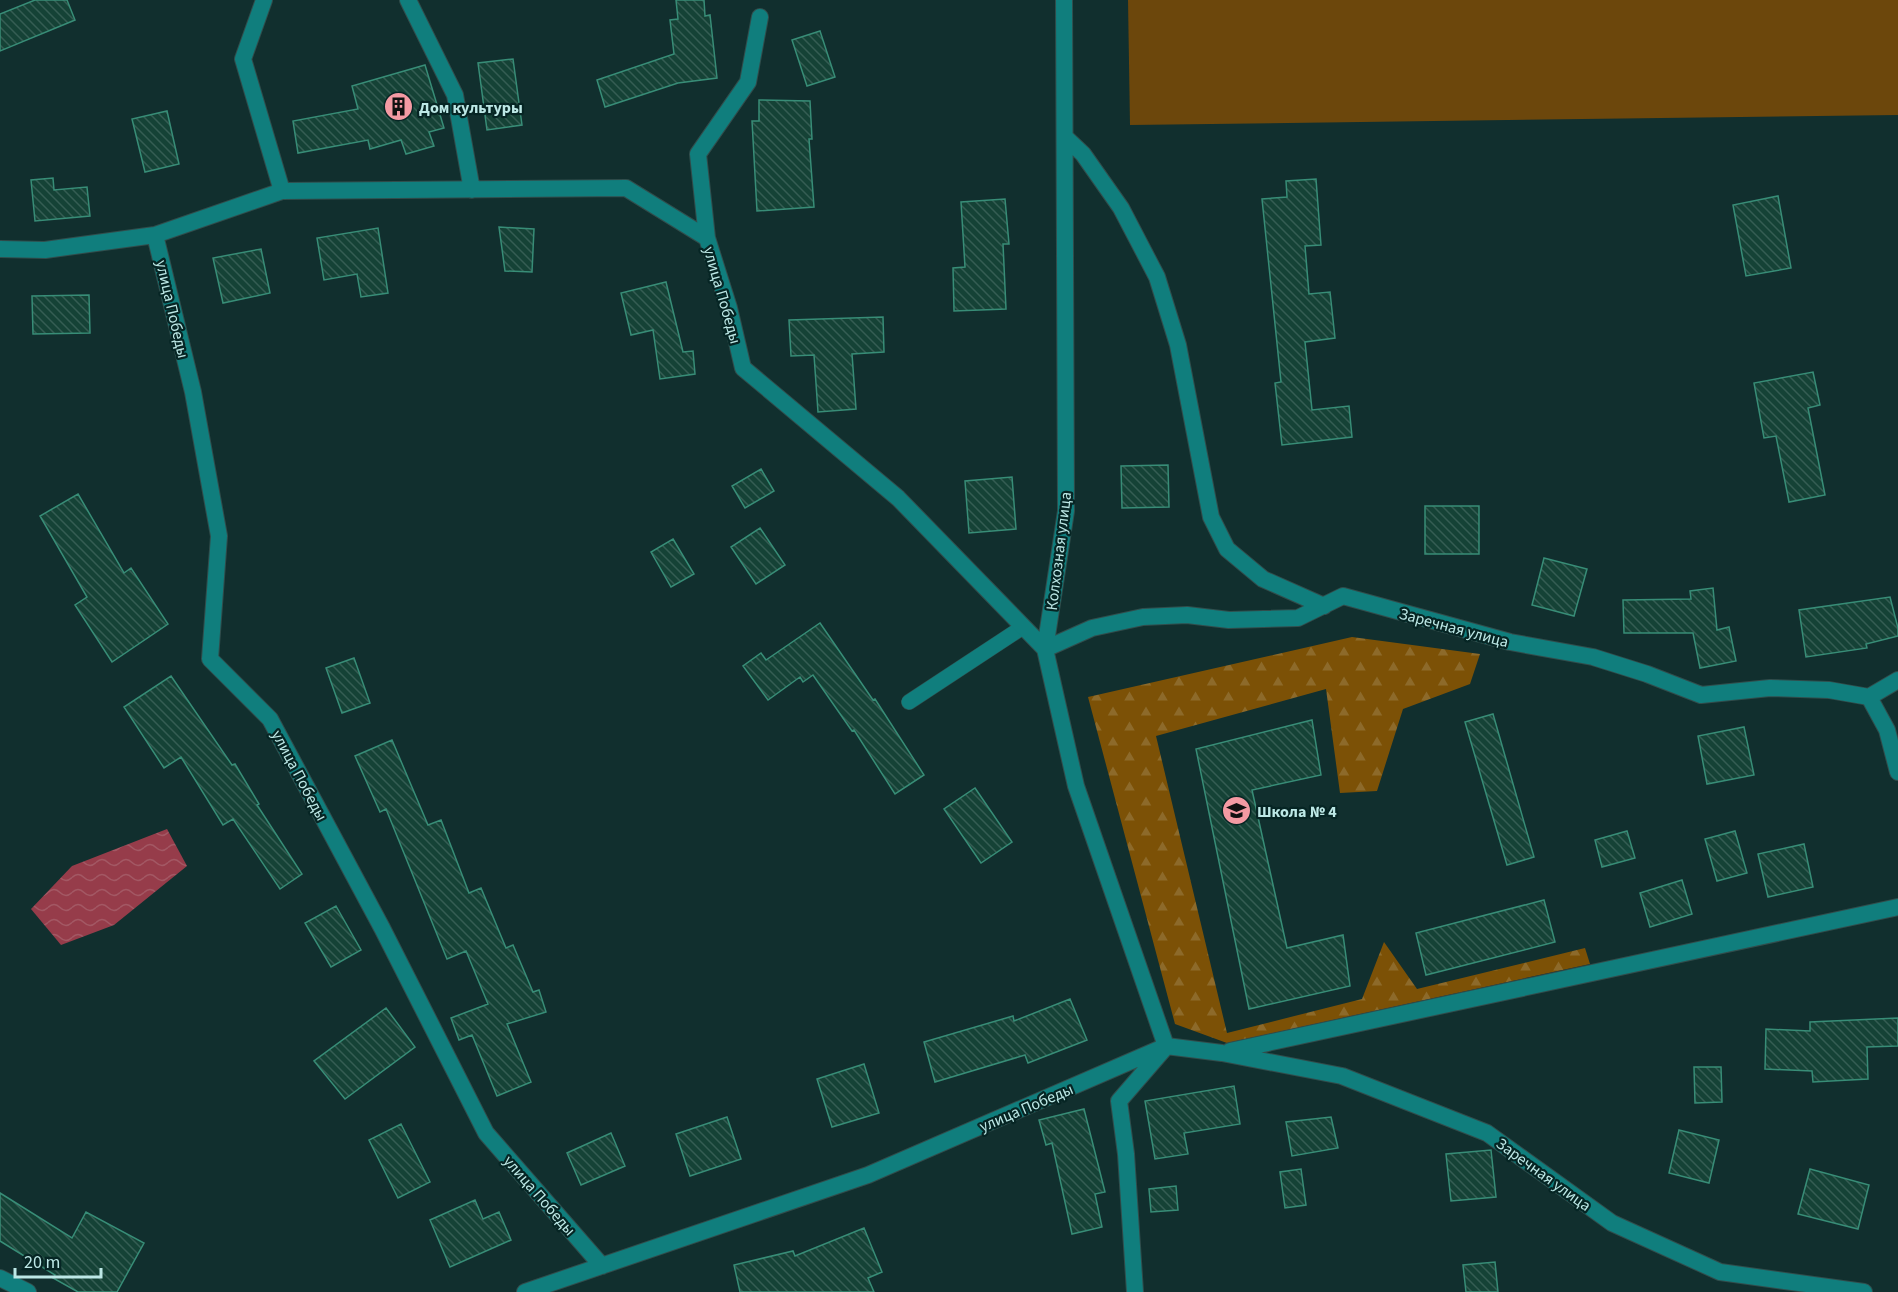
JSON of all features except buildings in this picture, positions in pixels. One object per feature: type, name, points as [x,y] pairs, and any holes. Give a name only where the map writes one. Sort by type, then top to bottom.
[{"type":"street","points":[[264,0],[243,59],[282,191]]},
{"type":"street","points":[[408,0],[455,95],[472,190]]},
{"type":"street","name":"Колхозная улица","points":[[1064,0],[1066,511],[1045,649],[1076,786],[1166,1047]]},
{"type":"street","points":[[707,238],[698,154],[748,82],[760,17]]},
{"type":"street","points":[[1065,137],[1083,154],[1121,208],[1158,277],[1178,345],[1210,517],[1227,549],[1263,579],[1324,606]]},
{"type":"street","name":"улица Победы","points":[[0,249],[45,250],[155,235],[282,191],[626,188],[707,238],[729,308],[743,368],[898,498],[1045,649]]},
{"type":"street","name":"улица Победы","points":[[155,235],[192,392],[219,536],[210,659],[270,719],[382,927],[486,1133],[602,1266]]},
{"type":"street","name":"Заречная улица","points":[[1045,649],[1092,628],[1143,617],[1187,615],[1229,620],[1298,618],[1343,596],[1510,642],[1593,657],[1647,674],[1701,695],[1770,688],[1829,690],[1869,698]]},
{"type":"street","points":[[1898,680],[1869,698],[1887,730],[1898,772]]},
{"type":"street","name":"Заречная улица","points":[[1222,1053],[1898,907]]},
{"type":"street","points":[[1135,1292],[1126,1154],[1119,1101],[1166,1047]]},
{"type":"street","name":"улица Победы","points":[[525,1292],[868,1175],[1166,1047]]},
{"type":"street","name":"Заречная улица","points":[[1166,1047],[1222,1053],[1342,1076],[1487,1133],[1612,1223],[1720,1272],[1864,1292]]},
{"type":"street","points":[[0,1278],[28,1292]]},
{"type":"lane","points":[[909,702],[1023,627]]},
{"type":"shaded area","points":[[1128,0],[1898,0],[1898,115],[1130,125]]},
{"type":"green space","points":[[1352,637],[1480,654],[1470,684],[1403,709],[1377,791],[1340,793],[1326,689],[1156,736],[1227,1033],[1362,999],[1384,942],[1417,989],[1585,948],[1590,964],[1227,1043],[1175,1024],[1088,697]]},
{"type":"water","points":[[167,829],[187,866],[114,925],[61,945],[31,909],[72,866]]},
{"type":"place","name":"Дом культуры","points":[[398,107]]},
{"type":"place","name":"Школа № 4","points":[[1236,811]]}]
